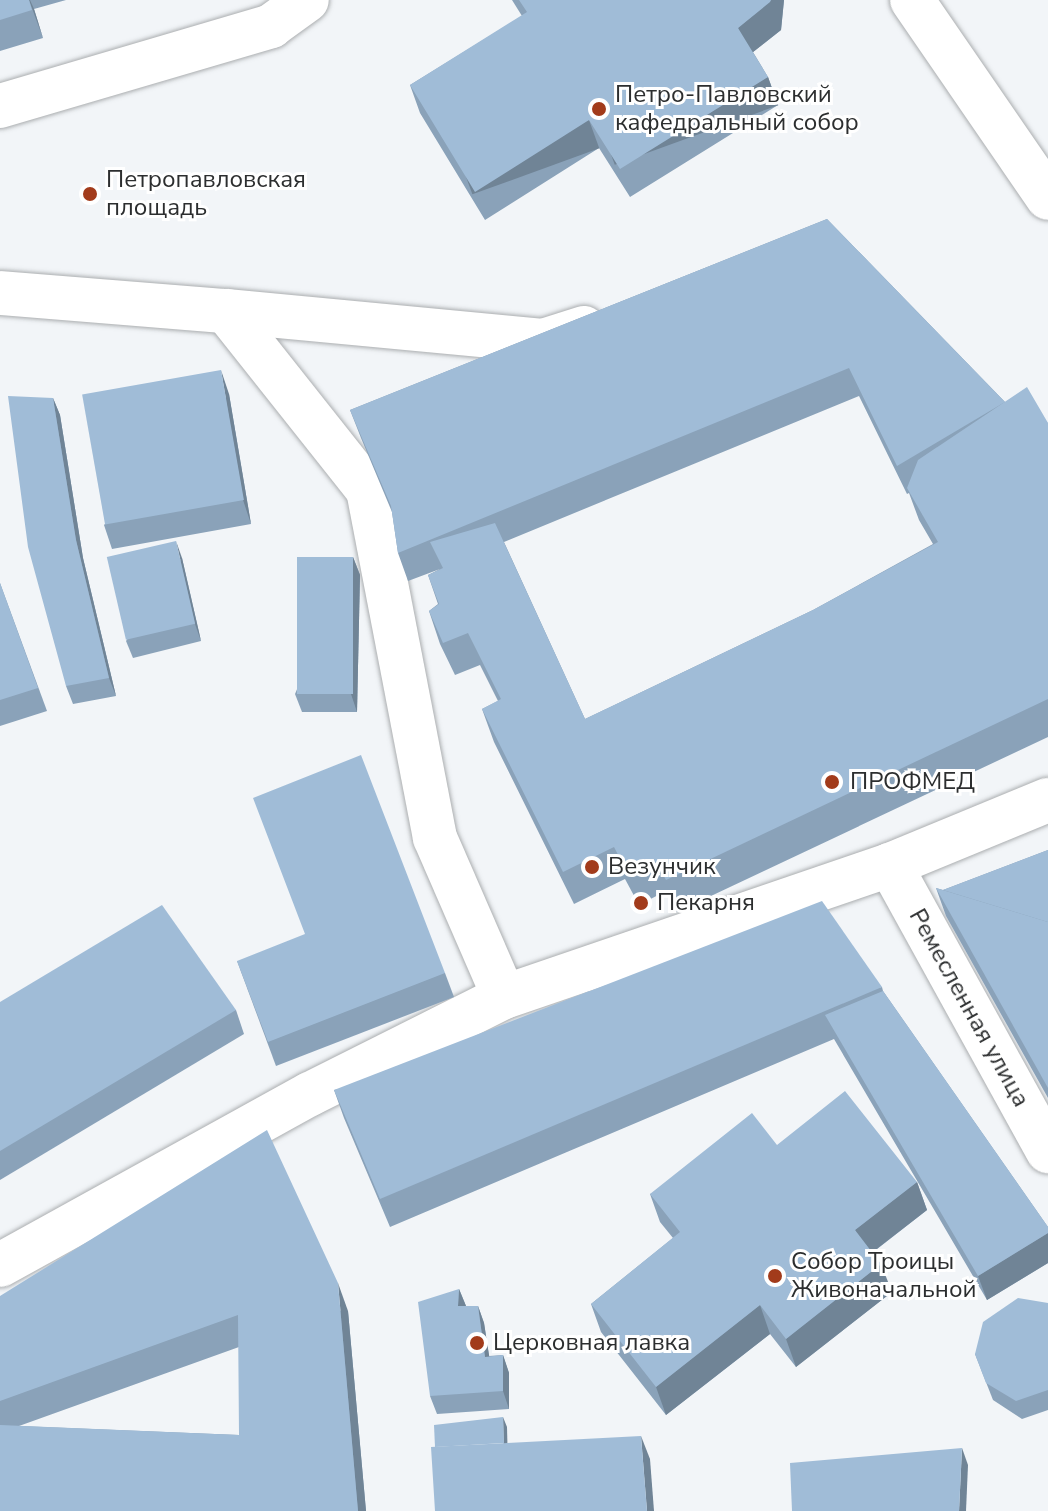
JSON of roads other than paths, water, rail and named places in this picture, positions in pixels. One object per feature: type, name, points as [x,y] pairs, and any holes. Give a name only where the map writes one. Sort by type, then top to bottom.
[{"type":"street","points":[[0,106],[271,26],[307,0]]},
{"type":"street","points":[[912,0],[1045,187]]},
{"type":"street","points":[[0,293],[543,341],[616,318]]},
{"type":"street","points":[[226,311],[368,490],[435,838],[504,997]]},
{"type":"street","points":[[0,1265],[310,1094],[504,997],[890,865],[1048,800]]},
{"type":"street","name":"Ремесленная улица","points":[[890,865],[1048,1151]]},
{"type":"place","name":"Петро-Павловский кафедральный собор","points":[[599,109]]},
{"type":"place","name":"Петропавловская площадь","points":[[90,194]]},
{"type":"place","name":"ПРОФМЕД","points":[[832,782]]},
{"type":"place","name":"Везунчик","points":[[592,867]]},
{"type":"place","name":"Пекарня","points":[[641,903]]},
{"type":"place","name":"Собор Троицы Живоначальной","points":[[775,1276]]},
{"type":"place","name":"Церковная лавка","points":[[477,1343]]}]
